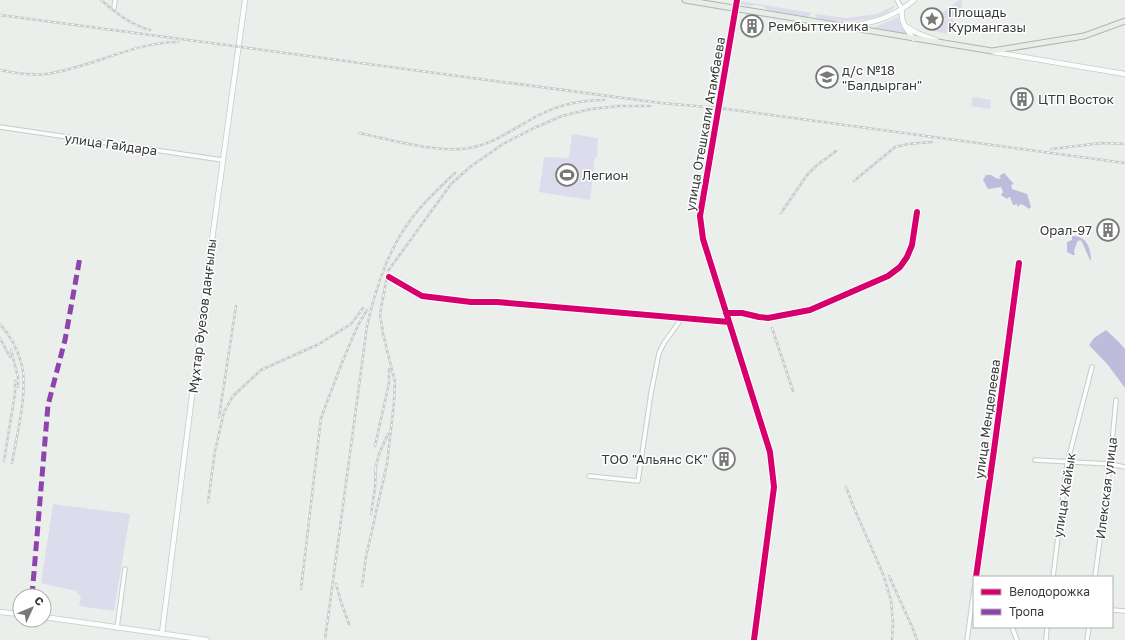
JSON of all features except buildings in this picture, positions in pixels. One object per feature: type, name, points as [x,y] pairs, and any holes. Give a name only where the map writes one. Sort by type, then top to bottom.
[{"type":"main road","name":"Мұхтар Әуезов даңғылы","points":[[162,633],[222,160],[245,0]]},
{"type":"main road","points":[[685,0],[1125,74]]},
{"type":"main road","points":[[849,27],[885,19],[902,10],[914,0]]},
{"type":"main road","name":"улица Отешкали Атамбаева","points":[[736,9],[700,216],[703,239],[770,452],[774,487],[754,640]]},
{"type":"main road","points":[[902,10],[901,16],[905,26],[914,39]]},
{"type":"main road","points":[[992,51],[1084,36],[1125,21]]},
{"type":"main road","points":[[905,26],[917,33],[946,44]]},
{"type":"main road","points":[[0,612],[12,613]]},
{"type":"main road","points":[[52,618],[208,640]]},
{"type":"street","points":[[114,8],[115,0]]},
{"type":"street","points":[[736,9],[738,0]]},
{"type":"street","points":[[896,0],[902,10]]},
{"type":"street","name":"улица Гайдара","points":[[0,128],[222,160]]},
{"type":"street","points":[[726,313],[742,313],[768,318],[810,310],[888,276],[900,268],[907,257],[912,245],[916,212]]},
{"type":"street","name":"улица Менделеева","points":[[976,576],[1019,263]]},
{"type":"street","points":[[389,277],[422,296],[436,298],[729,322]]},
{"type":"street","points":[[589,476],[638,481],[650,393],[658,353],[682,318]]},
{"type":"street","name":"улица Жайык","points":[[1052,576],[1067,462],[1092,367]]},
{"type":"street","name":"Илекская улица","points":[[1095,576],[1110,464],[1116,400]]},
{"type":"street","points":[[1035,460],[1110,464],[1125,467]]},
{"type":"street","points":[[117,628],[125,569]]},
{"type":"street","points":[[967,640],[973,597]]},
{"type":"street","points":[[1113,610],[1125,611]]},
{"type":"street","points":[[1012,628],[1017,640]]},
{"type":"street","points":[[1046,640],[1047,628]]},
{"type":"street","points":[[1087,640],[1089,628]]},
{"type":"shaded area","points":[[959,0],[962,1],[962,9],[950,19],[938,19],[938,16]]},
{"type":"shaded area","points":[[741,1],[812,13],[808,17],[767,10],[764,6],[740,4]]},
{"type":"shaded area","points":[[895,5],[891,11],[882,15],[857,21],[831,21],[815,16],[815,14],[846,18],[877,14]]},
{"type":"shaded area","points":[[898,17],[907,34],[873,28]]},
{"type":"shaded area","points":[[952,19],[955,22],[949,27],[947,34],[934,31],[930,26],[934,20],[942,21],[934,24],[937,28],[940,27],[941,23],[945,20]]},
{"type":"shaded area","points":[[973,97],[991,100],[990,109],[971,106]]},
{"type":"shaded area","name":"Легион","points":[[572,134],[598,138],[597,157],[595,157],[590,200],[539,192],[544,157],[569,158]]},
{"type":"shaded area","points":[[1004,173],[1014,184],[1011,185],[1012,189],[1027,194],[1031,207],[1029,209],[1021,204],[1017,207],[1017,204],[1013,205],[1010,197],[1007,199],[1001,195],[1003,192],[1001,187],[988,189],[983,180],[986,175],[991,175],[998,179],[1001,178],[999,176]]},
{"type":"shaded area","points":[[1072,236],[1077,236],[1087,243],[1091,260],[1080,240],[1077,242],[1074,251],[1075,255],[1067,252],[1067,242],[1072,240]]},
{"type":"shaded area","points":[[1106,330],[1125,349],[1125,388],[1108,365],[1089,345],[1094,338]]},
{"type":"shaded area","points":[[53,504],[130,514],[114,611],[79,606],[81,597],[76,591],[41,583]]},
{"type":"railway","points":[[101,0],[130,22],[150,30]]},
{"type":"railway","points":[[0,15],[661,103],[719,108],[1125,163]]},
{"type":"railway","points":[[0,70],[40,75],[63,71],[145,46],[178,42]]},
{"type":"railway","points":[[359,133],[417,146],[461,149],[474,147],[491,141],[555,108],[579,102],[604,100]]},
{"type":"railway","points":[[362,586],[366,557],[387,464],[394,402],[395,382],[383,334],[380,314],[388,271],[451,184],[470,167],[503,144],[562,116],[591,109],[619,106],[650,106]]},
{"type":"railway","points":[[854,181],[895,147],[908,144],[932,142]]},
{"type":"railway","points":[[1051,149],[1102,143],[1125,144]]},
{"type":"railway","points":[[781,213],[807,175],[836,151]]},
{"type":"railway","points":[[325,640],[367,326],[379,282],[391,253],[406,226],[424,203],[455,173]]},
{"type":"railway","points":[[219,417],[236,306]]},
{"type":"railway","points":[[208,502],[215,451],[224,412],[233,396],[261,370],[319,344],[351,324],[363,308]]},
{"type":"railway","points":[[301,589],[321,418],[358,325],[367,310]]},
{"type":"railway","points":[[0,324],[15,346],[21,362],[23,373],[23,398],[12,463]]},
{"type":"railway","points":[[772,328],[793,391]]},
{"type":"railway","points":[[0,338],[10,357]]},
{"type":"railway","points":[[11,350],[18,377],[18,387]]},
{"type":"railway","points":[[375,446],[389,383],[389,369]]},
{"type":"railway","points":[[4,461],[15,393],[15,381]]},
{"type":"railway","points":[[375,470],[379,454],[388,434]]},
{"type":"railway","points":[[371,514],[375,488],[376,465]]},
{"type":"railway","points":[[846,487],[883,574],[891,600],[893,622],[892,640]]},
{"type":"railway","points":[[889,576],[917,640]]},
{"type":"railway","points":[[336,584],[349,624]]},
{"type":"marked path","points":[[33,588],[48,405],[65,340],[80,257]]},
{"type":"cycle path","points":[[737,0],[700,216],[703,239],[770,452],[774,487],[754,640]]},
{"type":"cycle path","points":[[726,313],[742,313],[768,318],[810,310],[888,276],[900,267],[907,257],[912,245],[917,212]]},
{"type":"cycle path","points":[[976,576],[1019,263]]},
{"type":"cycle path","points":[[389,277],[422,296],[471,302],[497,302],[729,322]]},
{"type":"place","name":"Площадь Курмангазы","points":[[932,19]]},
{"type":"place","name":"Рембыттехника","points":[[752,26]]},
{"type":"place","name":"д/с №18 \"Балдырган\"","points":[[827,77]]},
{"type":"place","name":"ЦТП Восток","points":[[1022,99]]},
{"type":"place","name":"Легион","points":[[567,175]]},
{"type":"place","name":"Орал-97","points":[[1108,230]]},
{"type":"place","name":"ТОО \"Альянс СК\"","points":[[724,459]]}]
